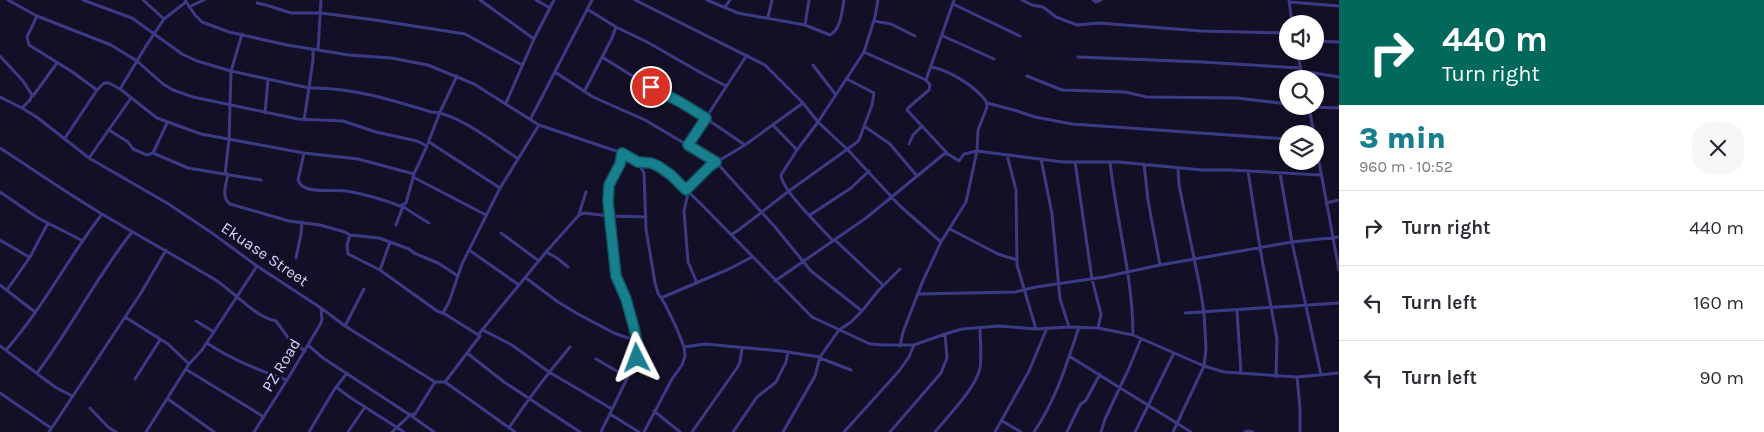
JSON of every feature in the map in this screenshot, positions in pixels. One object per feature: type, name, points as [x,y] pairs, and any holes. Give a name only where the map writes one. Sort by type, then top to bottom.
[{"type":"street","points":[[8,0],[37,16],[111,45],[137,61],[154,77],[173,90],[193,97],[265,113],[304,120],[343,121],[376,132],[428,144],[500,188]]},
{"type":"street","points":[[84,0],[132,18],[182,54],[197,60],[268,80],[309,88],[357,93],[431,112],[440,112],[495,142],[517,158]]},
{"type":"street","points":[[143,0],[164,19]]},
{"type":"street","points":[[190,7],[204,0]]},
{"type":"street","points":[[318,50],[321,13],[320,0]]},
{"type":"street","points":[[480,0],[534,38]]},
{"type":"street","points":[[536,0],[550,8]]},
{"type":"street","points":[[506,103],[534,38],[554,0]]},
{"type":"street","points":[[531,118],[592,0]]},
{"type":"street","points":[[635,0],[765,65],[892,197],[941,242]]},
{"type":"street","points":[[707,0],[738,12],[805,25],[826,34],[834,34],[844,0]]},
{"type":"street","points":[[725,7],[730,0]]},
{"type":"street","points":[[768,17],[772,0]]},
{"type":"street","points":[[805,25],[809,0]]},
{"type":"street","points":[[878,0],[874,21],[864,52],[818,122],[796,150],[781,175],[781,180],[834,240],[883,285]]},
{"type":"street","points":[[1022,0],[1032,5],[1043,7],[1056,17],[1077,25],[1098,23],[1201,31],[1279,33]]},
{"type":"street","points":[[1093,0],[1096,2],[1101,0]]},
{"type":"street","points":[[120,89],[164,19],[186,1],[202,22],[210,26],[287,45],[391,58],[428,65],[457,76],[506,103],[539,125],[622,153],[638,162],[651,163],[658,166],[671,175],[812,317],[870,344],[914,345],[962,329],[999,326],[1098,328],[1133,335],[1204,366],[1224,372],[1276,377],[1339,373]]},
{"type":"street","points":[[1291,15],[1289,1],[1339,6]]},
{"type":"street","points":[[926,80],[954,2],[1020,36]]},
{"type":"street","points":[[257,3],[290,13],[321,13],[465,34],[522,65]]},
{"type":"street","points":[[587,9],[616,27],[726,86]]},
{"type":"street","points":[[37,16],[28,32],[27,41],[29,45],[72,71],[97,90]]},
{"type":"street","points":[[874,21],[891,24],[915,36]]},
{"type":"street","points":[[584,92],[616,27]]},
{"type":"street","points":[[242,34],[231,70],[226,201],[230,204],[288,221],[320,224],[350,235],[379,238],[409,249],[438,263],[458,276]]},
{"type":"street","points":[[943,36],[994,59]]},
{"type":"street","points":[[1324,41],[1339,42]]},
{"type":"street","points":[[304,120],[313,49]]},
{"type":"street","points":[[864,52],[926,80],[930,86],[929,90],[908,109],[921,127],[948,154],[959,161],[964,154],[977,151],[1041,160],[1110,162],[1202,170],[1321,175]]},
{"type":"street","points":[[688,145],[726,86],[738,72],[747,55]]},
{"type":"street","points":[[0,56],[23,81],[32,96]]},
{"type":"street","points":[[602,57],[706,118],[745,145]]},
{"type":"street","points":[[1078,57],[1202,62],[1301,70],[1299,60]]},
{"type":"street","points":[[22,108],[57,63]]},
{"type":"street","points":[[813,65],[836,94]]},
{"type":"street","points":[[900,346],[918,294],[941,242],[966,202],[977,151],[978,130],[987,103],[985,98],[952,74],[932,67]]},
{"type":"street","points":[[555,72],[584,92],[646,120],[716,162],[810,271],[862,312]]},
{"type":"street","points":[[1324,74],[1339,77]]},
{"type":"street","points":[[396,225],[440,112],[457,76]]},
{"type":"street","points":[[1027,76],[1062,90],[1125,92],[1147,97],[1237,98],[1279,103]]},
{"type":"street","points":[[731,235],[859,140],[872,105],[874,93],[847,79]]},
{"type":"street","points":[[265,113],[268,80]]},
{"type":"street","points":[[65,138],[97,90],[106,83],[120,89],[153,116],[201,134],[304,153],[358,159],[414,176],[486,215]]},
{"type":"street","name":"Ekuase Street","points":[[0,97],[22,108],[65,138],[89,158],[167,203],[345,326],[435,382]]},
{"type":"street","points":[[89,158],[131,98]]},
{"type":"street","points":[[697,283],[688,262],[684,211],[687,192],[710,166],[745,145],[802,103]]},
{"type":"street","points":[[987,103],[1035,117],[1072,124],[1279,138]]},
{"type":"street","points":[[1324,108],[1339,108]]},
{"type":"street","points":[[153,153],[168,122]]},
{"type":"street","points":[[443,313],[469,250],[486,215],[517,158],[539,125]]},
{"type":"street","points":[[774,125],[796,150]]},
{"type":"street","points":[[864,126],[890,144],[917,176]]},
{"type":"street","points":[[909,144],[913,135],[921,127]]},
{"type":"street","points":[[109,130],[128,142],[143,155],[153,153],[188,168],[261,180]]},
{"type":"street","points":[[0,148],[102,214],[222,284],[266,319],[276,321],[289,339],[305,350]]},
{"type":"street","points":[[304,153],[298,180],[304,187],[315,190],[339,190],[403,206],[429,223]]},
{"type":"street","points":[[601,432],[637,358],[638,351],[626,299],[616,276],[610,216],[609,185],[620,164],[622,153]]},
{"type":"street","points":[[775,281],[892,197],[944,154],[948,154]]},
{"type":"street","points":[[1007,155],[1016,190],[1017,265],[1036,328]]},
{"type":"street","points":[[1041,160],[1052,214],[1060,299],[1069,327]]},
{"type":"street","points":[[638,162],[644,173],[646,229],[655,284],[684,347],[685,356],[682,365],[672,379],[644,432]]},
{"type":"street","points":[[1075,162],[1092,279],[1101,314],[1098,328]]},
{"type":"street","points":[[1110,162],[1113,196],[1133,309],[1133,335]]},
{"type":"street","points":[[1144,164],[1148,200],[1160,264]]},
{"type":"street","points":[[1173,432],[1204,366],[1206,349],[1204,313],[1179,184],[1178,168]]},
{"type":"street","points":[[1320,170],[1339,269]]},
{"type":"street","points":[[810,215],[850,188],[869,171]]},
{"type":"street","points":[[1248,171],[1277,339],[1276,377]]},
{"type":"street","points":[[1280,173],[1292,242],[1321,375]]},
{"type":"street","points":[[0,192],[48,224],[81,240]]},
{"type":"street","points":[[478,335],[539,260],[579,215],[586,192]]},
{"type":"street","points":[[1326,203],[1339,200]]},
{"type":"street","points":[[579,215],[584,213],[646,217]]},
{"type":"street","points":[[6,350],[35,312],[81,240],[102,214]]},
{"type":"street","points":[[296,258],[302,222]]},
{"type":"street","points":[[6,290],[30,258],[48,224]]},
{"type":"street","points":[[950,229],[998,254],[1017,260]]},
{"type":"street","points":[[37,373],[132,232]]},
{"type":"street","points":[[501,233],[539,260]]},
{"type":"street","points":[[350,235],[347,244],[348,254],[380,270],[437,311],[480,336],[480,339],[445,382]]},
{"type":"street","points":[[918,294],[988,294],[1024,290],[1092,279],[1160,264],[1194,260],[1292,242],[1339,237]]},
{"type":"street","points":[[0,240],[30,258]]},
{"type":"street","points":[[380,270],[390,242]]},
{"type":"street","points":[[0,393],[50,430],[126,317],[166,250]]},
{"type":"street","points":[[469,250],[519,285]]},
{"type":"street","points":[[546,252],[568,267]]},
{"type":"street","points":[[661,298],[752,257]]},
{"type":"street","points":[[148,431],[189,364],[207,343],[257,266]]},
{"type":"street","points":[[783,432],[815,376],[820,357],[839,330],[862,312],[883,285],[900,269]]},
{"type":"street","points":[[526,278],[558,302],[578,314],[614,333],[628,338],[636,338]]},
{"type":"street","points":[[0,285],[35,312]]},
{"type":"street","points":[[345,326],[364,289]]},
{"type":"street","points":[[1185,314],[1339,303]]},
{"type":"street","name":"PZ Road","points":[[254,432],[308,346],[322,319],[321,308]]},
{"type":"street","points":[[1238,311],[1241,373]]},
{"type":"street","points":[[126,317],[168,344],[189,364]]},
{"type":"street","points":[[196,321],[214,332]]},
{"type":"street","points":[[1034,432],[1044,417],[1060,381],[1079,327]]},
{"type":"street","points":[[935,432],[956,408],[980,368],[980,328]]},
{"type":"street","points":[[995,432],[1029,371],[1047,328]]},
{"type":"street","points":[[483,330],[512,345],[639,432]]},
{"type":"street","points":[[890,432],[941,373],[947,358],[945,334]]},
{"type":"street","points":[[1101,432],[1119,388],[1130,368],[1141,338]]},
{"type":"street","points":[[135,379],[160,340]]},
{"type":"street","points":[[207,343],[223,354],[248,366],[287,380]]},
{"type":"street","points":[[684,347],[705,344],[788,352],[820,357],[851,370]]},
{"type":"street","points":[[844,432],[899,371],[909,357],[914,345]]},
{"type":"street","points":[[0,346],[72,396]]},
{"type":"street","points":[[308,346],[434,432]]},
{"type":"street","points":[[509,428],[529,397],[570,347]]},
{"type":"street","points":[[692,432],[737,368],[742,348]]},
{"type":"street","points":[[733,432],[757,397],[776,382],[786,362],[788,352]]},
{"type":"street","points":[[467,353],[504,382],[580,432]]},
{"type":"street","points":[[1135,432],[1174,353]]},
{"type":"street","points":[[1069,356],[1191,432]]},
{"type":"street","points":[[596,358],[627,378]]},
{"type":"street","points":[[187,370],[264,417]]},
{"type":"street","points":[[309,432],[336,387],[347,373]]},
{"type":"street","points":[[1068,432],[1080,405],[1086,400],[1100,374]]},
{"type":"street","points":[[1297,377],[1300,432]]},
{"type":"street","points":[[392,432],[410,415],[415,414],[435,382],[445,382],[515,432]]},
{"type":"street","points":[[336,387],[404,432]]},
{"type":"street","points":[[168,399],[214,432]]},
{"type":"street","points":[[348,432],[365,407]]},
{"type":"street","points":[[90,408],[108,427],[116,432]]},
{"type":"street","points":[[654,411],[680,432]]},
{"type":"street","points":[[1002,421],[1021,432]]},
{"type":"street","points":[[1245,432],[1253,432]]},
{"type":"route","points":[[637,358],[638,346],[634,328],[626,299],[614,268],[615,255],[608,202],[611,178],[620,164],[622,153],[638,162],[651,163],[658,166],[671,175],[686,190],[716,162],[688,145],[706,118],[651,87]]}]
